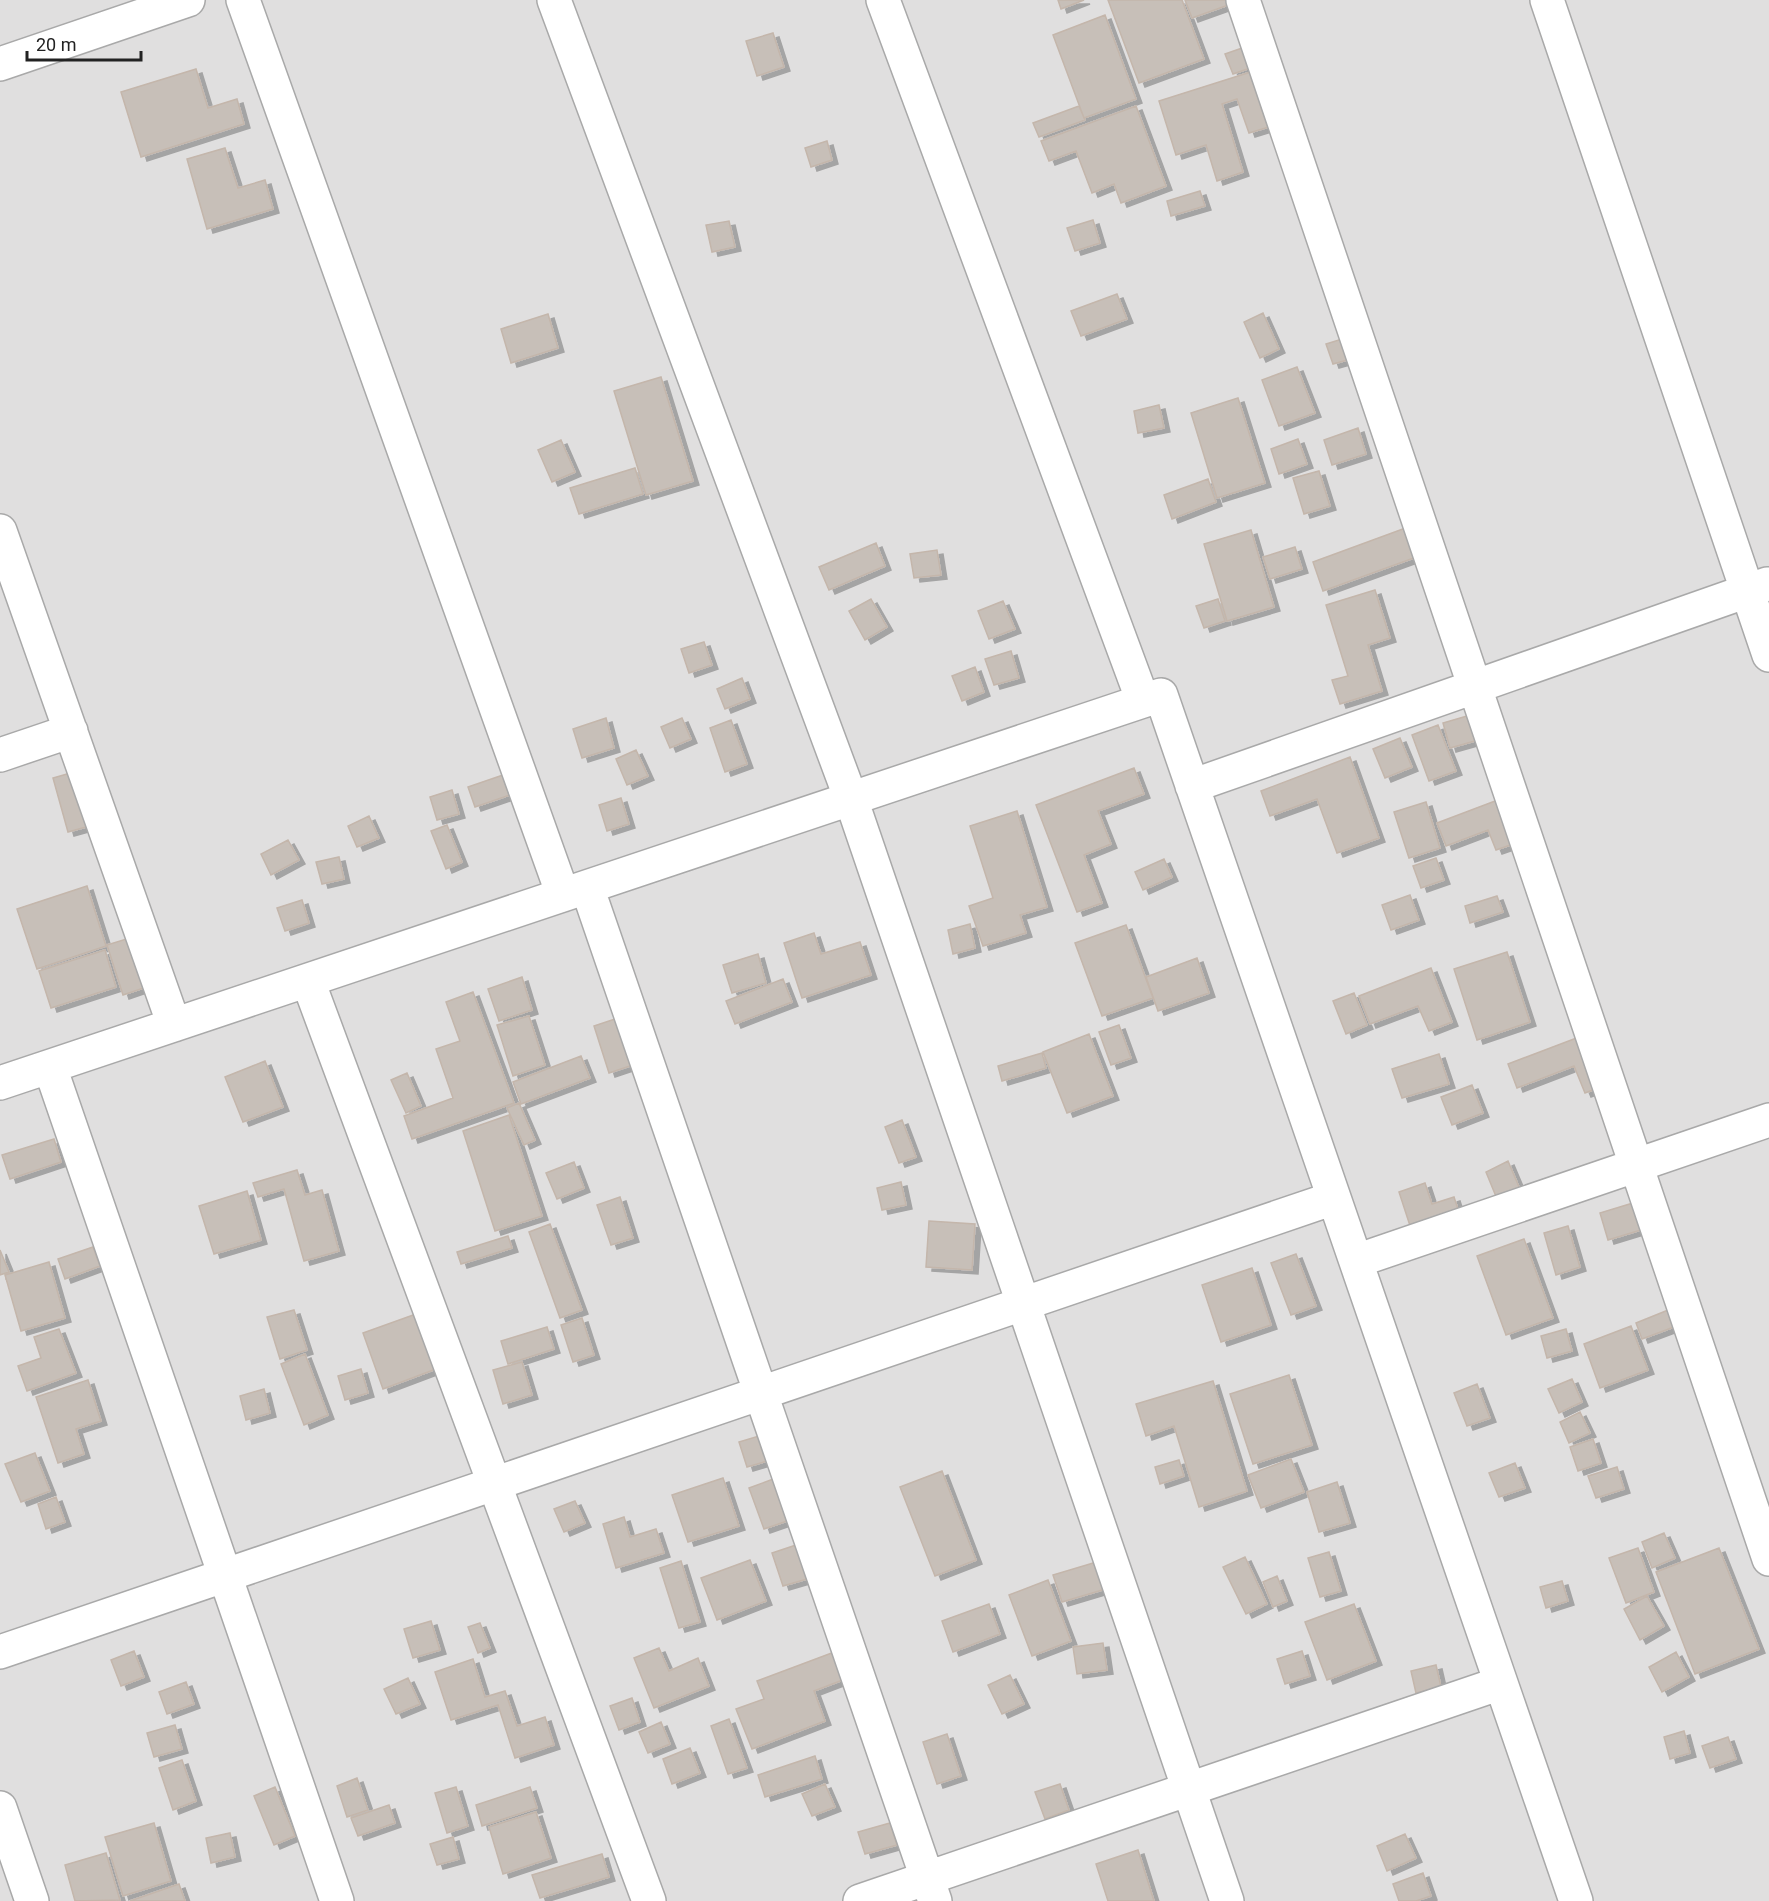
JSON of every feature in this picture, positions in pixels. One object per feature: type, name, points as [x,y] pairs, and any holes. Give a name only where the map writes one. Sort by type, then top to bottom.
[{"type":"street","points":[[0,64],[188,0]]},
{"type":"street","points":[[243,0],[761,1393],[931,1889]]},
{"type":"street","points":[[554,0],[851,799],[1227,1901]]},
{"type":"street","points":[[883,0],[1143,701]]},
{"type":"street","points":[[1243,0],[1769,1559]]},
{"type":"street","points":[[1547,0],[1758,588],[1769,656]]},
{"type":"street","points":[[0,531],[174,1025]]},
{"type":"street","points":[[1192,786],[1758,588]]},
{"type":"street","points":[[0,1083],[1161,695],[1576,1901]]},
{"type":"street","points":[[0,755],[71,731]]},
{"type":"street","points":[[308,981],[649,1901]]},
{"type":"street","points":[[50,1067],[337,1901]]},
{"type":"street","points":[[1356,1261],[1769,1120]]},
{"type":"street","points":[[0,1652],[1334,1198]]},
{"type":"street","points":[[860,1901],[931,1889],[1189,1789],[1501,1683]]},
{"type":"street","points":[[0,1808],[32,1901]]},
{"type":"shaded area","points":[[0,0],[1769,0],[1769,1901],[0,1901]]},
{"type":"building","points":[[1058,0],[1084,0],[1061,9]]},
{"type":"building","points":[[1108,0],[1182,0],[1204,59],[1139,83]]},
{"type":"building","points":[[1185,0],[1233,0],[1234,3],[1192,18]]},
{"type":"building","points":[[1105,15],[1136,99],[1084,118],[1053,35]]},
{"type":"building","points":[[773,33],[784,67],[757,76],[746,41]]},
{"type":"building","points":[[1245,47],[1253,67],[1233,74],[1225,54]]},
{"type":"building","points":[[196,69],[208,108],[237,99],[244,124],[141,157],[121,92]]},
{"type":"building","points":[[1257,70],[1275,125],[1249,133],[1237,99],[1222,104],[1243,172],[1217,181],[1206,145],[1176,155],[1159,101]]},
{"type":"building","points":[[1079,106],[1085,120],[1039,137],[1033,123]]},
{"type":"building","points":[[1136,106],[1166,186],[1121,203],[1114,184],[1092,193],[1076,151],[1049,161],[1041,141]]},
{"type":"building","points":[[827,141],[832,160],[811,167],[805,148]]},
{"type":"building","points":[[225,148],[238,188],[265,180],[273,209],[207,229],[187,159]]},
{"type":"building","points":[[1200,191],[1205,206],[1171,216],[1167,201]]},
{"type":"building","points":[[1093,220],[1100,243],[1075,251],[1067,228]]},
{"type":"building","points":[[729,221],[735,247],[712,252],[706,225]]},
{"type":"building","points":[[1117,294],[1127,319],[1081,336],[1071,311]]},
{"type":"building","points":[[1263,313],[1279,349],[1260,358],[1244,322]]},
{"type":"building","points":[[548,314],[558,348],[511,363],[501,329]]},
{"type":"building","points":[[1352,336],[1358,357],[1333,364],[1326,344]]},
{"type":"building","points":[[1297,367],[1315,413],[1279,426],[1262,380]]},
{"type":"building","points":[[661,377],[693,481],[646,495],[614,391]]},
{"type":"building","points":[[1238,398],[1265,483],[1217,498],[1191,413]]},
{"type":"building","points":[[1159,405],[1164,428],[1138,433],[1134,411]]},
{"type":"building","points":[[1358,428],[1366,454],[1332,465],[1324,440]]},
{"type":"building","points":[[1298,439],[1307,464],[1279,474],[1271,449]]},
{"type":"building","points":[[561,440],[575,472],[552,482],[538,450]]},
{"type":"building","points":[[635,468],[643,494],[579,514],[570,488]]},
{"type":"building","points":[[1319,471],[1330,506],[1304,514],[1293,478]]},
{"type":"building","points":[[1208,479],[1216,502],[1172,519],[1164,495]]},
{"type":"building","points":[[1411,526],[1422,555],[1323,591],[1313,562]]},
{"type":"building","points":[[1251,530],[1274,607],[1227,621],[1204,544]]},
{"type":"building","points":[[876,543],[885,566],[829,590],[819,567]]},
{"type":"building","points":[[1295,547],[1302,569],[1270,579],[1263,557]]},
{"type":"building","points":[[937,550],[941,575],[914,578],[910,554]]},
{"type":"building","points":[[1375,590],[1390,638],[1368,645],[1382,691],[1340,704],[1332,680],[1348,676],[1326,605]]},
{"type":"building","points":[[871,599],[887,627],[865,640],[849,611]]},
{"type":"building","points":[[1218,599],[1225,621],[1204,628],[1196,606]]},
{"type":"building","points":[[1003,601],[1015,629],[989,639],[978,611]]},
{"type":"building","points":[[704,642],[712,665],[689,673],[681,649]]},
{"type":"building","points":[[1011,651],[1019,678],[994,685],[985,659]]},
{"type":"building","points":[[975,667],[984,692],[962,701],[952,676]]},
{"type":"building","points":[[742,678],[750,699],[725,709],[717,689]]},
{"type":"building","points":[[1474,714],[1482,739],[1450,748],[1443,723]]},
{"type":"building","points":[[606,718],[614,748],[582,758],[573,729]]},
{"type":"building","points":[[682,718],[691,739],[670,748],[661,727]]},
{"type":"building","points":[[731,720],[747,764],[725,772],[710,728]]},
{"type":"building","points":[[1438,725],[1456,771],[1429,781],[1412,735]]},
{"type":"building","points":[[1400,738],[1412,767],[1385,778],[1373,749]]},
{"type":"building","points":[[636,750],[648,776],[627,785],[616,759]]},
{"type":"building","points":[[1350,757],[1379,838],[1337,853],[1317,799],[1270,816],[1261,791]]},
{"type":"building","points":[[1134,768],[1144,794],[1098,811],[1111,844],[1084,855],[1102,903],[1077,912],[1036,805]]},
{"type":"building","points":[[81,770],[97,824],[68,832],[53,778]]},
{"type":"building","points":[[503,775],[510,795],[475,807],[468,787]]},
{"type":"building","points":[[452,790],[459,814],[437,820],[430,797]]},
{"type":"building","points":[[621,798],[629,824],[607,831],[599,805]]},
{"type":"building","points":[[1503,798],[1519,842],[1496,850],[1488,830],[1446,846],[1437,823]]},
{"type":"building","points":[[1426,802],[1440,848],[1409,858],[1394,812]]},
{"type":"building","points":[[1017,811],[1047,907],[1020,915],[1026,933],[983,946],[969,906],[993,898],[970,826]]},
{"type":"building","points":[[369,816],[379,838],[357,847],[348,826]]},
{"type":"building","points":[[447,825],[462,862],[446,869],[431,831]]},
{"type":"building","points":[[288,840],[299,860],[271,875],[261,854]]},
{"type":"building","points":[[339,857],[344,879],[322,884],[316,862]]},
{"type":"building","points":[[1436,858],[1444,880],[1421,888],[1413,866]]},
{"type":"building","points":[[1164,859],[1172,877],[1143,890],[1135,872]]},
{"type":"building","points":[[87,886],[106,946],[37,969],[17,909]]},
{"type":"building","points":[[1410,895],[1419,920],[1391,930],[1382,905]]},
{"type":"building","points":[[1497,896],[1503,912],[1470,923],[1465,906]]},
{"type":"building","points":[[302,900],[309,923],[285,931],[277,908]]},
{"type":"building","points":[[970,924],[975,948],[953,954],[948,930]]},
{"type":"building","points":[[1126,925],[1153,998],[1102,1016],[1075,943]]},
{"type":"building","points":[[814,933],[821,954],[860,942],[871,975],[802,998],[784,943]]},
{"type":"building","points":[[136,936],[170,979],[123,995],[107,945]]},
{"type":"building","points":[[105,950],[116,987],[51,1008],[39,971]]},
{"type":"building","points":[[1507,952],[1530,1022],[1477,1040],[1454,969]]},
{"type":"building","points":[[758,954],[766,983],[732,993],[723,965]]},
{"type":"building","points":[[1197,958],[1209,993],[1158,1011],[1146,977]]},
{"type":"building","points":[[1431,968],[1452,1022],[1429,1031],[1418,1006],[1370,1024],[1359,996]]},
{"type":"building","points":[[522,977],[532,1010],[499,1021],[488,989]]},
{"type":"building","points":[[783,979],[792,1002],[735,1024],[726,1001]]},
{"type":"building","points":[[473,992],[514,1103],[412,1139],[404,1116],[453,1098],[436,1049],[460,1041],[446,1002]]},
{"type":"building","points":[[1354,993],[1367,1025],[1346,1034],[1333,1001]]},
{"type":"building","points":[[529,1016],[545,1065],[513,1076],[497,1025]]},
{"type":"building","points":[[624,1016],[639,1063],[609,1073],[594,1026]]},
{"type":"building","points":[[1119,1025],[1131,1058],[1111,1065],[1099,1032]]},
{"type":"building","points":[[1089,1034],[1113,1096],[1067,1113],[1043,1052]]},
{"type":"building","points":[[1587,1034],[1606,1085],[1585,1093],[1574,1066],[1517,1088],[1508,1064]]},
{"type":"building","points":[[1042,1053],[1046,1068],[1002,1081],[998,1066]]},
{"type":"building","points":[[1439,1054],[1449,1084],[1402,1098],[1392,1069]]},
{"type":"building","points":[[581,1056],[590,1078],[521,1104],[513,1082]]},
{"type":"building","points":[[265,1061],[283,1107],[243,1122],[225,1077]]},
{"type":"building","points":[[407,1073],[421,1106],[406,1113],[391,1080]]},
{"type":"building","points":[[1472,1085],[1483,1113],[1452,1125],[1441,1097]]},
{"type":"building","points":[[519,1103],[535,1140],[524,1145],[507,1108]]},
{"type":"building","points":[[509,1115],[542,1216],[495,1231],[463,1131]]},
{"type":"building","points":[[902,1120],[916,1157],[899,1163],[885,1127]]},
{"type":"building","points":[[54,1139],[61,1162],[10,1179],[2,1155]]},
{"type":"building","points":[[1508,1161],[1525,1201],[1502,1211],[1486,1172]]},
{"type":"building","points":[[574,1162],[584,1188],[557,1199],[546,1173]]},
{"type":"building","points":[[297,1170],[305,1195],[322,1190],[339,1251],[304,1261],[284,1189],[258,1197],[253,1183]]},
{"type":"building","points":[[901,1182],[906,1205],[882,1210],[877,1188]]},
{"type":"building","points":[[1425,1183],[1432,1204],[1454,1197],[1463,1225],[1415,1241],[1399,1192]]},
{"type":"building","points":[[247,1191],[261,1240],[214,1254],[199,1206]]},
{"type":"building","points":[[620,1197],[633,1238],[611,1245],[597,1205]]},
{"type":"building","points":[[1646,1199],[1654,1226],[1608,1240],[1600,1213]]},
{"type":"building","points":[[929,1221],[975,1224],[972,1270],[926,1267]]},
{"type":"building","points":[[550,1224],[582,1310],[560,1318],[529,1232]]},
{"type":"building","points":[[1568,1226],[1580,1267],[1556,1275],[1544,1233]]},
{"type":"building","points":[[508,1236],[512,1248],[461,1264],[457,1252]]},
{"type":"building","points":[[1524,1239],[1553,1318],[1506,1335],[1477,1256]]},
{"type":"building","points":[[93,1247],[100,1266],[65,1279],[58,1259]]},
{"type":"building","points":[[0,1250],[9,1272],[0,1275]]},
{"type":"building","points":[[1296,1254],[1316,1306],[1291,1315],[1271,1263]]},
{"type":"building","points":[[49,1262],[65,1318],[21,1331],[5,1275]]},
{"type":"building","points":[[1252,1268],[1271,1325],[1221,1342],[1202,1285]]},
{"type":"building","points":[[1683,1304],[1690,1321],[1642,1339],[1636,1323]]},
{"type":"building","points":[[294,1310],[307,1350],[280,1359],[267,1317]]},
{"type":"building","points":[[416,1314],[436,1369],[383,1389],[363,1333]]},
{"type":"building","points":[[582,1318],[594,1355],[573,1362],[561,1325]]},
{"type":"building","points":[[1631,1326],[1648,1370],[1600,1388],[1584,1344]]},
{"type":"building","points":[[547,1327],[554,1349],[508,1364],[501,1341]]},
{"type":"building","points":[[59,1329],[76,1373],[27,1391],[18,1366],[41,1358],[34,1337]]},
{"type":"building","points":[[1566,1329],[1572,1351],[1547,1358],[1541,1336]]},
{"type":"building","points":[[305,1354],[328,1415],[304,1425],[281,1364]]},
{"type":"building","points":[[522,1362],[532,1395],[503,1404],[493,1370]]},
{"type":"building","points":[[361,1369],[368,1393],[345,1400],[338,1376]]},
{"type":"building","points":[[1289,1375],[1312,1445],[1253,1464],[1230,1394]]},
{"type":"building","points":[[1572,1379],[1582,1402],[1559,1413],[1548,1389]]},
{"type":"building","points":[[88,1380],[101,1421],[76,1429],[84,1454],[58,1463],[36,1397]]},
{"type":"building","points":[[1213,1381],[1247,1491],[1199,1507],[1174,1426],[1146,1436],[1136,1404]]},
{"type":"building","points":[[1477,1384],[1490,1418],[1467,1426],[1454,1393]]},
{"type":"building","points":[[264,1389],[270,1413],[246,1420],[240,1396]]},
{"type":"building","points":[[1580,1412],[1590,1433],[1569,1443],[1560,1422]]},
{"type":"building","points":[[776,1431],[784,1456],[747,1467],[739,1442]]},
{"type":"building","points":[[1593,1439],[1601,1463],[1578,1471],[1570,1447]]},
{"type":"building","points":[[35,1453],[50,1491],[21,1502],[5,1464]]},
{"type":"building","points":[[1291,1459],[1304,1492],[1261,1508],[1248,1475]]},
{"type":"building","points":[[1179,1460],[1184,1476],[1160,1484],[1155,1467]]},
{"type":"building","points":[[1515,1463],[1525,1488],[1499,1497],[1489,1473]]},
{"type":"building","points":[[1617,1467],[1624,1489],[1596,1498],[1588,1476]]},
{"type":"building","points":[[942,1471],[976,1560],[935,1576],[900,1487]]},
{"type":"building","points":[[723,1478],[739,1526],[688,1542],[672,1495]]},
{"type":"building","points":[[776,1478],[790,1520],[764,1529],[749,1488]]},
{"type":"building","points":[[1337,1482],[1350,1523],[1319,1532],[1307,1492]]},
{"type":"building","points":[[56,1497],[65,1522],[46,1529],[38,1504]]},
{"type":"building","points":[[575,1501],[585,1523],[564,1532],[554,1509]]},
{"type":"building","points":[[624,1517],[630,1537],[656,1529],[664,1553],[616,1568],[603,1524]]},
{"type":"building","points":[[1664,1533],[1675,1558],[1652,1568],[1642,1542]]},
{"type":"building","points":[[796,1545],[807,1579],[783,1586],[772,1553]]},
{"type":"building","points":[[1638,1548],[1654,1592],[1626,1603],[1609,1558]]},
{"type":"building","points":[[1719,1548],[1759,1649],[1695,1674],[1656,1572]]},
{"type":"building","points":[[1329,1552],[1341,1591],[1320,1597],[1308,1558]]},
{"type":"building","points":[[1245,1557],[1267,1604],[1246,1614],[1223,1567]]},
{"type":"building","points":[[750,1560],[766,1601],[717,1620],[701,1578]]},
{"type":"building","points":[[681,1561],[700,1622],[679,1628],[660,1568]]},
{"type":"building","points":[[1100,1561],[1109,1588],[1062,1602],[1053,1575]]},
{"type":"building","points":[[1277,1576],[1287,1601],[1273,1607],[1263,1582]]},
{"type":"building","points":[[1048,1580],[1071,1641],[1032,1656],[1009,1595]]},
{"type":"building","points":[[1562,1581],[1568,1601],[1546,1608],[1540,1587]]},
{"type":"building","points":[[1647,1596],[1664,1626],[1640,1640],[1624,1609]]},
{"type":"building","points":[[989,1604],[1000,1634],[953,1652],[942,1621]]},
{"type":"building","points":[[1354,1604],[1376,1661],[1327,1680],[1305,1622]]},
{"type":"building","points":[[431,1621],[440,1650],[413,1658],[404,1629]]},
{"type":"building","points":[[480,1623],[490,1648],[478,1653],[468,1627]]},
{"type":"building","points":[[1103,1643],[1107,1670],[1077,1674],[1073,1647]]},
{"type":"building","points":[[659,1648],[669,1671],[698,1658],[709,1686],[654,1708],[634,1658]]},
{"type":"building","points":[[134,1651],[144,1677],[121,1686],[111,1660]]},
{"type":"building","points":[[837,1651],[848,1678],[814,1691],[825,1721],[752,1749],[736,1709],[764,1699],[757,1681]]},
{"type":"building","points":[[1302,1651],[1310,1676],[1285,1684],[1277,1659]]},
{"type":"building","points":[[1676,1652],[1689,1677],[1662,1692],[1649,1667]]},
{"type":"building","points":[[473,1659],[485,1697],[505,1691],[517,1726],[545,1717],[554,1745],[515,1758],[498,1705],[451,1720],[435,1672]]},
{"type":"building","points":[[1436,1665],[1441,1687],[1416,1693],[1411,1671]]},
{"type":"building","points":[[1010,1675],[1024,1704],[1002,1714],[988,1685]]},
{"type":"building","points":[[408,1678],[420,1704],[396,1714],[384,1689]]},
{"type":"building","points":[[186,1682],[194,1704],[167,1714],[159,1692]]},
{"type":"building","points":[[632,1698],[640,1722],[619,1730],[610,1706]]},
{"type":"building","points":[[729,1719],[747,1768],[728,1774],[711,1726]]},
{"type":"building","points":[[661,1722],[670,1744],[648,1753],[639,1732]]},
{"type":"building","points":[[175,1725],[182,1749],[154,1757],[147,1733]]},
{"type":"building","points":[[1684,1731],[1690,1753],[1670,1759],[1664,1737]]},
{"type":"building","points":[[947,1734],[961,1776],[937,1784],[923,1742]]},
{"type":"building","points":[[1728,1737],[1736,1759],[1710,1768],[1702,1746]]},
{"type":"building","points":[[690,1748],[700,1773],[672,1784],[663,1759]]},
{"type":"building","points":[[815,1756],[822,1779],[765,1797],[758,1775]]},
{"type":"building","points":[[182,1760],[196,1801],[173,1810],[159,1768]]},
{"type":"building","points":[[357,1778],[368,1810],[347,1817],[337,1786]]},
{"type":"building","points":[[825,1784],[835,1807],[812,1816],[802,1794]]},
{"type":"building","points":[[1060,1784],[1069,1810],[1045,1819],[1035,1792]]},
{"type":"building","points":[[275,1787],[295,1836],[274,1845],[254,1796]]},
{"type":"building","points":[[456,1787],[468,1826],[447,1833],[435,1793]]},
{"type":"building","points":[[530,1787],[537,1808],[482,1826],[476,1805]]},
{"type":"building","points":[[389,1805],[395,1823],[358,1836],[351,1818]]},
{"type":"building","points":[[536,1812],[551,1858],[503,1874],[489,1827]]},
{"type":"building","points":[[154,1823],[171,1881],[123,1896],[105,1837]]},
{"type":"building","points":[[890,1823],[897,1845],[865,1854],[858,1832]]},
{"type":"building","points":[[230,1833],[235,1857],[211,1863],[206,1838]]},
{"type":"building","points":[[1405,1834],[1416,1858],[1387,1871],[1377,1846]]},
{"type":"building","points":[[453,1837],[459,1859],[437,1865],[430,1844]]},
{"type":"building","points":[[1138,1850],[1154,1901],[1108,1901],[1096,1864]]},
{"type":"building","points":[[106,1853],[120,1900],[75,1901],[65,1865]]},
{"type":"building","points":[[602,1854],[609,1877],[540,1898],[532,1875]]},
{"type":"building","points":[[1423,1873],[1431,1896],[1416,1901],[1399,1901],[1393,1884]]},
{"type":"building","points":[[179,1884],[185,1901],[130,1901]]}]
